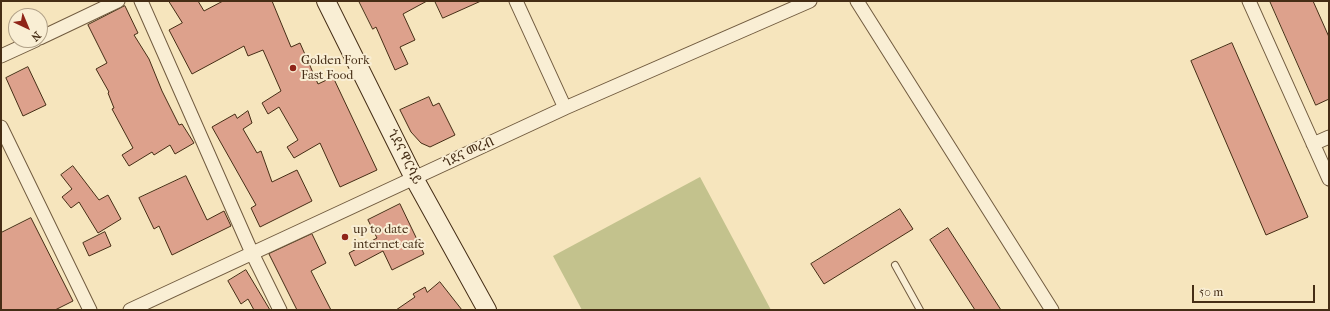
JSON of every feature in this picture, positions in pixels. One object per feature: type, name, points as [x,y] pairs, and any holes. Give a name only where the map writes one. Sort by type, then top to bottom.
[{"type":"main road","name":"ጎደና ዋርሳይ","points":[[326,1],[414,178],[487,310]]},
{"type":"street","points":[[48,34],[118,1]]},
{"type":"street","points":[[141,1],[252,253],[280,310]]},
{"type":"street","points":[[516,1],[565,108]]},
{"type":"street","name":"ጎደና መረብ","points":[[130,310],[565,108],[810,1]]},
{"type":"street","points":[[857,1],[1052,310]]},
{"type":"street","points":[[1249,1],[1329,179]]},
{"type":"street","points":[[1,56],[18,48]]},
{"type":"street","points":[[1,127],[90,310]]},
{"type":"street","points":[[1314,144],[1329,137]]},
{"type":"lane","points":[[895,265],[920,310]]},
{"type":"shaded area","points":[[700,177],[771,310],[582,310],[553,256]]},
{"type":"building","points":[[169,1],[198,1],[204,11],[223,1],[272,1],[291,47],[300,43],[318,84],[333,77],[377,170],[340,187],[320,143],[294,158],[287,147],[298,140],[279,107],[268,114],[262,103],[281,91],[263,50],[248,56],[244,46],[192,74],[169,30],[182,23]]},
{"type":"building","points":[[359,1],[427,1],[403,14],[415,40],[400,47],[408,64],[395,70],[376,27],[373,29]]},
{"type":"building","points":[[435,1],[481,1],[443,18]]},
{"type":"building","points":[[1270,1],[1313,1],[1329,37],[1329,99],[1316,105]]},
{"type":"building","points":[[125,6],[138,33],[134,35],[149,59],[162,91],[179,125],[182,124],[194,143],[175,154],[170,145],[154,155],[152,152],[129,166],[122,155],[133,148],[112,109],[114,108],[108,93],[109,92],[96,69],[107,63],[88,25]]},
{"type":"building","points":[[1232,43],[1308,217],[1266,235],[1191,61]]},
{"type":"building","points":[[28,67],[46,105],[23,116],[6,78]]},
{"type":"building","points":[[429,97],[433,106],[439,103],[455,135],[430,147],[421,143],[411,132],[400,110]]},
{"type":"building","points":[[248,111],[252,123],[243,129],[257,153],[261,151],[272,182],[297,170],[312,201],[260,227],[251,208],[256,205],[212,127],[235,114],[237,118]]},
{"type":"building","points":[[73,166],[99,200],[108,195],[121,219],[98,233],[79,202],[71,208],[62,197],[72,189],[61,175]]},
{"type":"building","points":[[186,176],[207,220],[224,211],[231,226],[172,255],[159,226],[154,229],[139,198]]},
{"type":"building","points":[[400,204],[424,254],[392,270],[383,251],[355,266],[349,253],[377,238],[368,220]]},
{"type":"building","points":[[900,209],[913,229],[824,284],[811,264]]},
{"type":"building","points":[[31,218],[73,301],[55,310],[1,310],[1,233]]},
{"type":"building","points":[[948,228],[1001,310],[975,310],[930,240]]},
{"type":"building","points":[[105,232],[111,246],[89,256],[83,243]]},
{"type":"building","points":[[312,234],[326,263],[311,271],[331,310],[297,310],[269,254]]},
{"type":"building","points":[[246,270],[270,310],[254,310],[248,299],[241,304],[228,281]]},
{"type":"building","points":[[440,282],[462,310],[396,310],[415,297],[413,294],[425,287],[427,292]]},
{"type":"place","name":"Golden Fork Fast Food","points":[[293,68]]},
{"type":"place","name":"up to date internet cafe","points":[[345,237]]}]
